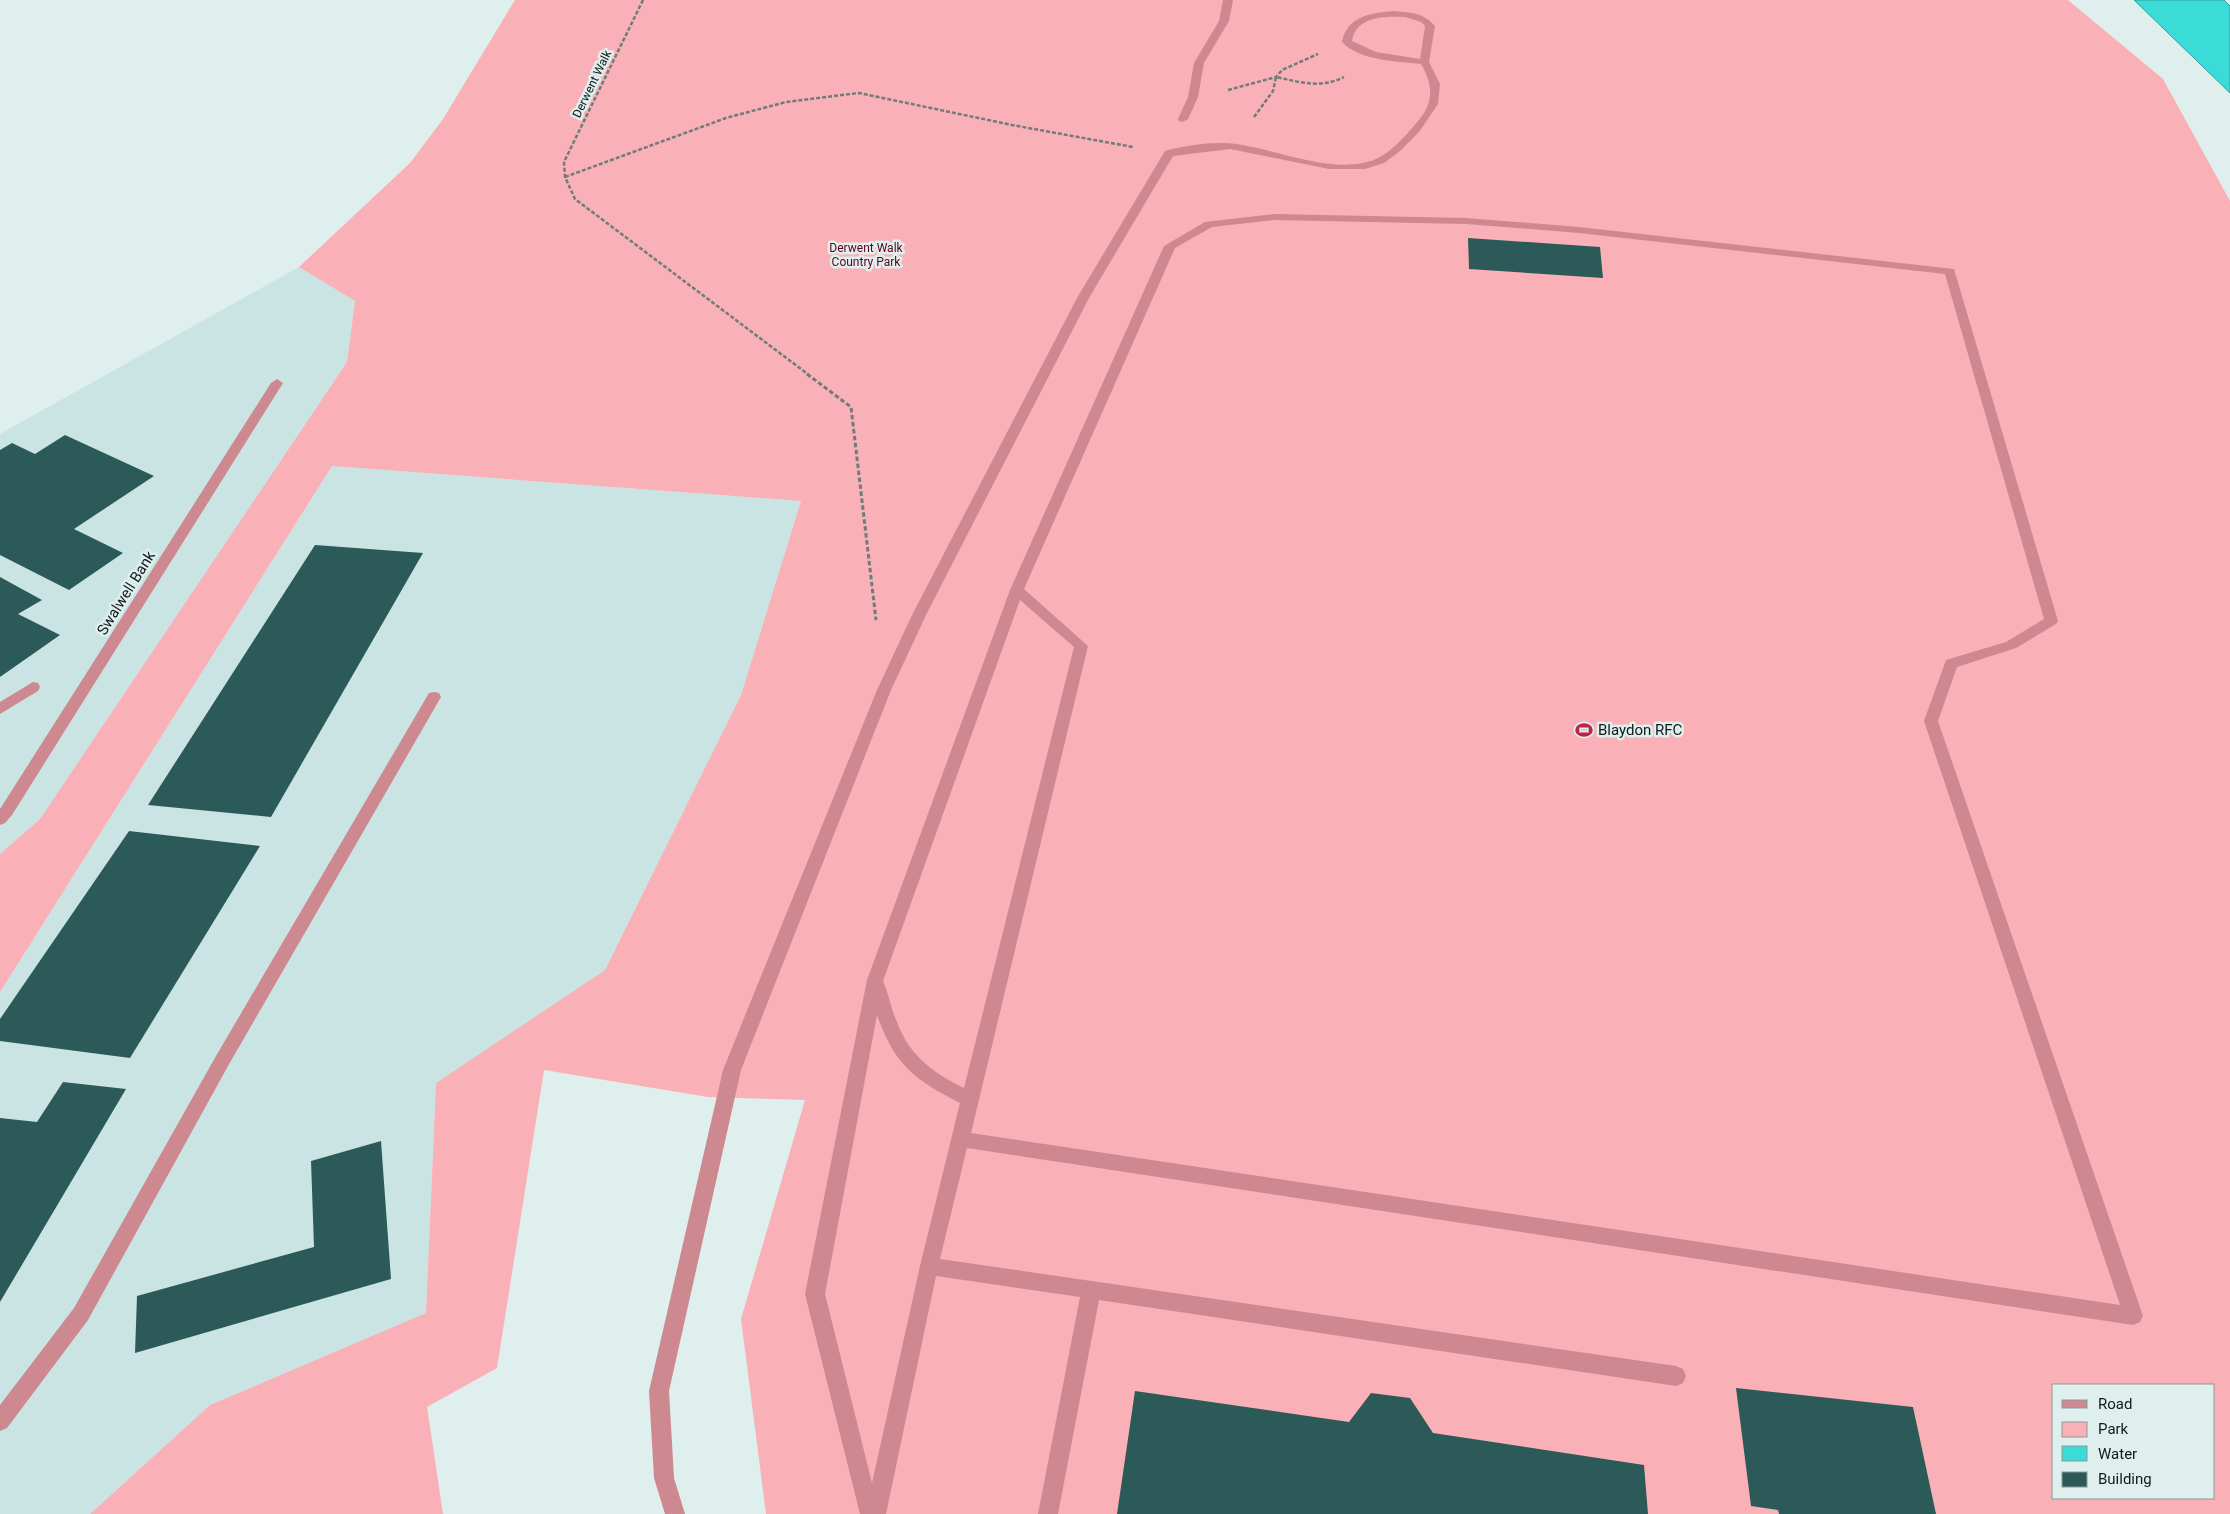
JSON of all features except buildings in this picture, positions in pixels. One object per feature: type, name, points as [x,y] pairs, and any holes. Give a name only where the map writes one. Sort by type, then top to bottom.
[{"type":"street","points":[[1183,119],[1193,97],[1199,63],[1224,21],[1228,0]]},
{"type":"street","points":[[675,1514],[664,1478],[659,1392],[732,1070],[884,690],[920,613],[1083,298],[1169,153],[1235,147],[1334,166],[1360,167],[1381,161],[1416,129],[1436,100],[1435,78],[1424,62],[1430,26],[1422,18],[1404,15],[1372,16],[1354,25],[1348,33],[1347,42],[1356,49],[1370,54],[1424,62]]},
{"type":"street","points":[[870,1514],[815,1294],[875,980],[1017,590],[1170,246],[1209,224],[1274,217],[1466,221],[1579,230],[1950,271],[2051,622],[2011,645],[1951,664],[1931,721],[2133,1316],[960,1139]]},
{"type":"street","name":"Swalwell Bank","points":[[0,819],[8,811],[277,383]]},
{"type":"street","points":[[876,1514],[929,1266],[1081,646],[1017,590]]},
{"type":"street","points":[[0,709],[33,687]]},
{"type":"street","points":[[0,1421],[80,1314],[222,1061],[434,697]]},
{"type":"street","points":[[875,980],[887,1023],[900,1050],[927,1077],[970,1100]]},
{"type":"street","points":[[929,1266],[1676,1376]]},
{"type":"street","points":[[1048,1514],[1091,1290]]},
{"type":"path","name":"Derwent Walk","points":[[565,177],[564,162],[643,0]]},
{"type":"path","points":[[1250,122],[1273,91],[1276,77],[1282,70],[1296,63]]},
{"type":"path","points":[[1224,91],[1276,77],[1320,86],[1335,83],[1348,74]]},
{"type":"path","points":[[877,627],[851,407],[575,199],[565,177],[726,118],[786,102],[859,93],[1012,125],[1169,153]]},
{"type":"shaded area","points":[[299,267],[355,301],[347,362],[40,819],[0,854],[0,434]]},
{"type":"shaded area","points":[[332,466],[801,501],[741,695],[605,970],[436,1083],[426,1313],[210,1405],[90,1514],[0,1514],[0,992]]},
{"type":"green space","name":"Blaydon RFC","points":[[515,0],[2068,0],[2163,79],[2230,201],[2230,1514],[766,1514],[741,1319],[805,1100],[708,1097],[544,1070],[497,1368],[427,1407],[443,1514],[90,1514],[210,1405],[426,1313],[436,1083],[605,970],[741,695],[801,501],[332,466],[0,992],[0,854],[40,819],[347,362],[355,301],[299,267],[410,163],[443,119]]},
{"type":"water","points":[[2134,0],[2224,0],[2230,6],[2230,93]]},
{"type":"place","name":"Blaydon RFC","points":[[1584,730]]},
{"type":"park label","name":"Derwent Walk Country Park","points":[[866,255]]}]
